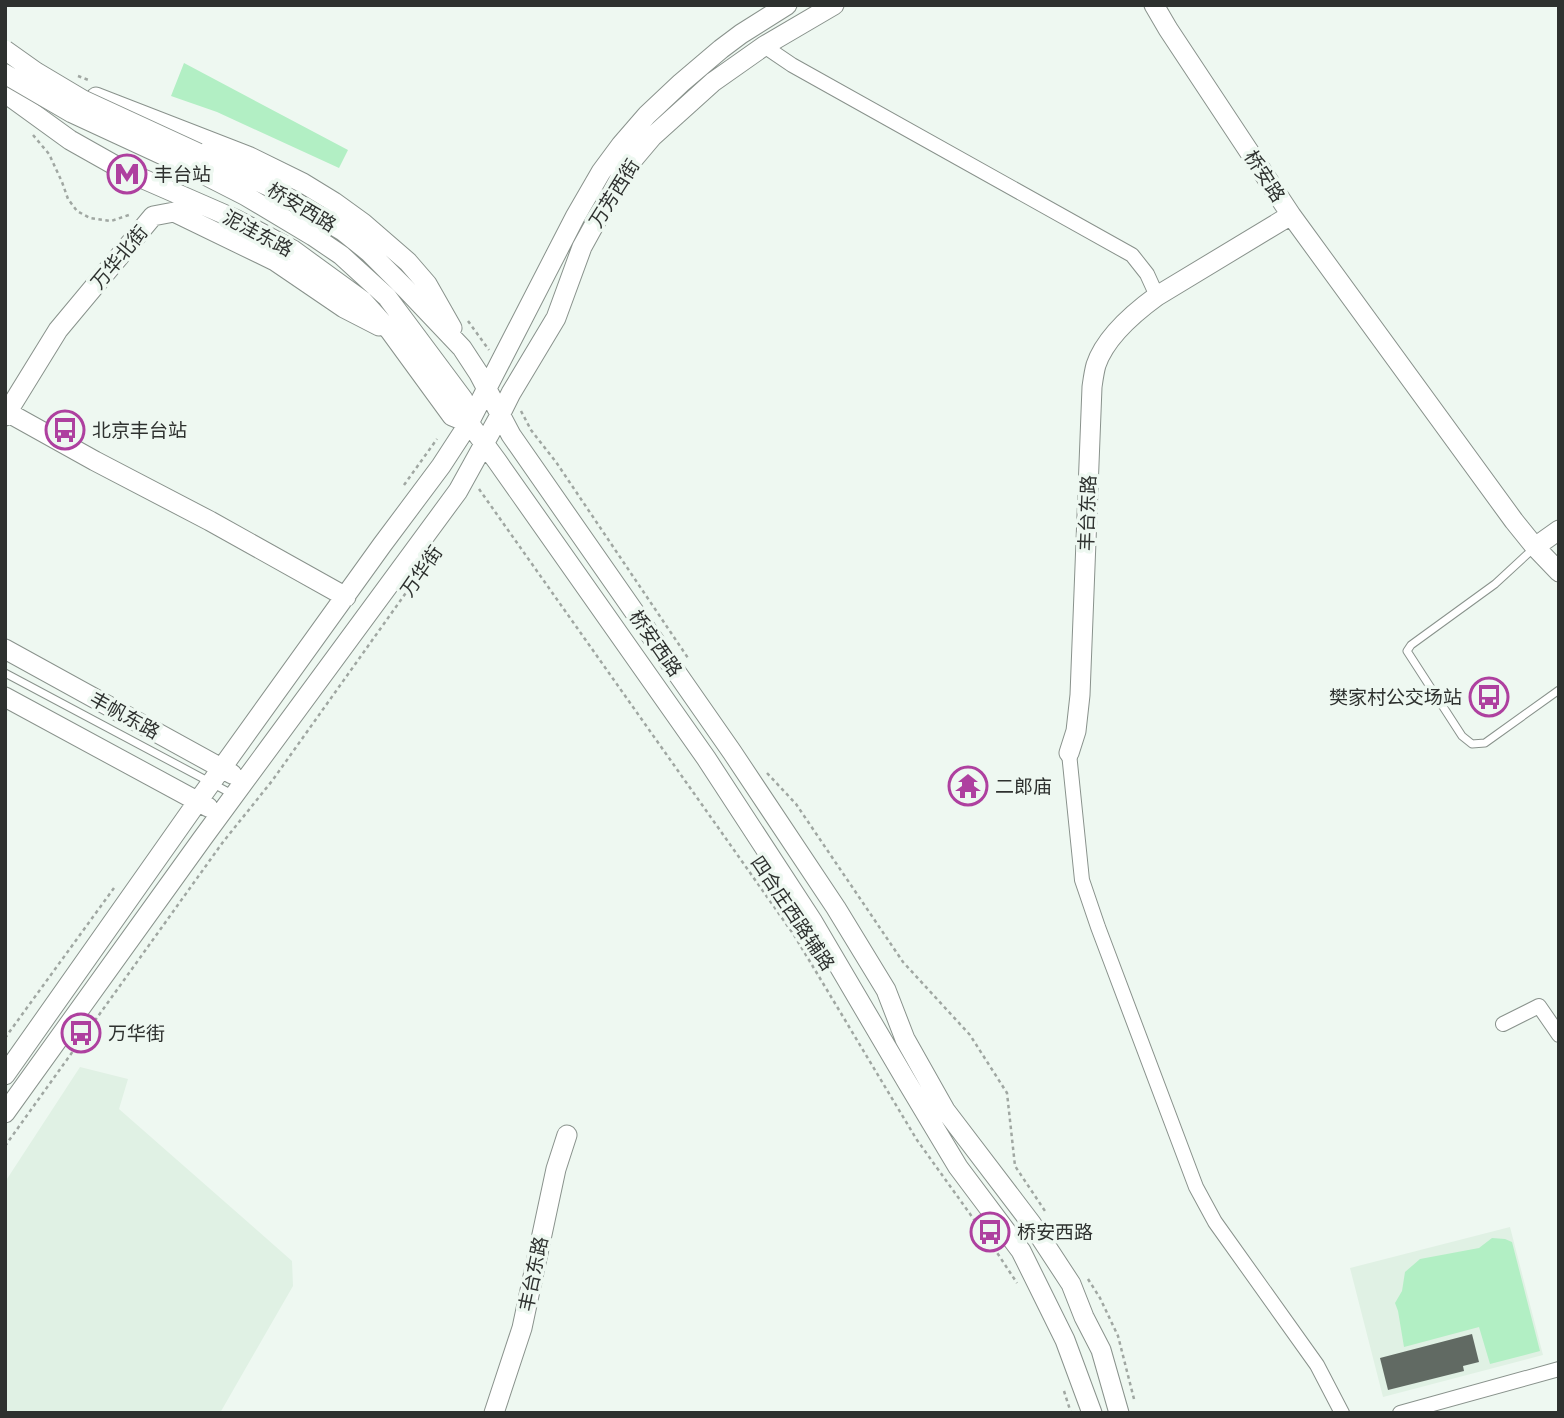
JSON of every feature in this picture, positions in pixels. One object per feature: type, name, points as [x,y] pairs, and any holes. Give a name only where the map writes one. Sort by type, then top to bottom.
[{"type":"main road","name":"万芳西街","points":[[486,387],[575,217],[601,172],[621,145],[647,115],[721,48],[787,5]]},
{"type":"main road","name":"万芳西街","points":[[500,415],[510,393],[556,317],[582,247],[625,169],[652,137],[713,82],[764,46],[834,5]]},
{"type":"main road","name":"桥安路","points":[[1154,5],[1290,215],[1157,296]]},
{"type":"main road","name":"桥安西路","points":[[5,51],[83,100],[195,161],[246,196],[313,236],[341,255],[387,297],[448,377],[463,399],[469,423],[706,758],[813,922],[958,1167],[1021,1251],[1065,1340],[1092,1413]]},
{"type":"main road","points":[[5,51],[34,73],[248,156],[303,183],[334,202],[408,262],[427,284],[447,316],[462,348]]},
{"type":"main road","points":[[5,74],[72,113],[195,161]]},
{"type":"main road","name":"泥洼东路","points":[[5,93],[70,140],[125,171],[235,219],[293,250],[363,301],[390,331],[452,416],[469,423]]},
{"type":"main road","name":"桥安西路","points":[[195,161],[272,188],[343,232],[369,252],[462,348],[517,443],[724,741],[828,897],[886,990],[905,1040],[945,1110],[1031,1223],[1071,1284],[1101,1350],[1119,1413]]},
{"type":"main road","name":"万华北街","points":[[6,414],[58,330],[153,216],[174,212],[185,217],[275,261],[344,308],[390,331]]},
{"type":"main road","points":[[1290,215],[1514,521],[1559,572]]},
{"type":"main road","name":"丰台东路","points":[[1069,753],[1076,731],[1080,695],[1092,387],[1097,364],[1108,344],[1137,311],[1157,296]]},
{"type":"main road","points":[[5,1075],[198,801],[441,467],[469,423],[486,387]]},
{"type":"main road","points":[[6,414],[210,521],[346,597]]},
{"type":"main road","name":"万华街","points":[[5,1113],[458,491],[500,415]]},
{"type":"main road","points":[[1535,547],[1559,530]]},
{"type":"main road","name":"丰帆东路","points":[[5,649],[240,789]]},
{"type":"main road","points":[[5,697],[221,814]]},
{"type":"main road","name":"丰台东路","points":[[494,1413],[522,1328],[556,1169],[567,1135]]},
{"type":"street","points":[[764,46],[792,65],[1132,255],[1147,274],[1157,296]]},
{"type":"street","points":[[1069,753],[1082,880],[1196,1187],[1215,1222],[1318,1364],[1342,1413]]},
{"type":"street","points":[[1503,1024],[1539,1006],[1559,1035]]},
{"type":"street","points":[[1400,1413],[1559,1369]]},
{"type":"lane","points":[[1535,547],[1494,584],[1407,651],[1462,736],[1472,744],[1485,743],[1559,690]]},
{"type":"lane","points":[[5,673],[217,776]]},
{"type":"path","points":[[31,133],[48,154],[68,199],[77,211],[90,218],[111,222],[135,212],[153,216]]},
{"type":"path","name":"四合庄西路辅路","points":[[472,496],[478,488],[794,936],[917,1140],[1017,1283]]},
{"type":"path","name":"万华街","points":[[5,1146],[434,554]]},
{"type":"path","points":[[1065,1391],[1071,1413]]},
{"type":"shaded area","points":[[80,1067],[128,1079],[119,1109],[292,1261],[293,1286],[220,1413],[5,1413],[5,1182]]},
{"type":"shaded area","points":[[1510,1227],[1543,1355],[1383,1397],[1350,1268]]},
{"type":"green space","points":[[184,63],[348,150],[339,168],[217,112],[171,96]]},
{"type":"green space","points":[[1492,1238],[1512,1242],[1540,1351],[1490,1364],[1479,1327],[1404,1347],[1395,1303],[1402,1291],[1405,1272],[1420,1259],[1479,1248]]},
{"type":"building","points":[[1472,1334],[1479,1362],[1463,1366],[1464,1371],[1388,1390],[1380,1358]]},
{"type":"place","name":"丰台站","points":[[127,174]]},
{"type":"place","name":"北京丰台站","points":[[65,430]]},
{"type":"place","name":"樊家村公交场站","points":[[1489,697]]},
{"type":"place","name":"二郎庙","points":[[968,786]]},
{"type":"place","name":"万华街","points":[[81,1033]]},
{"type":"place","name":"桥安西路","points":[[990,1232]]}]
